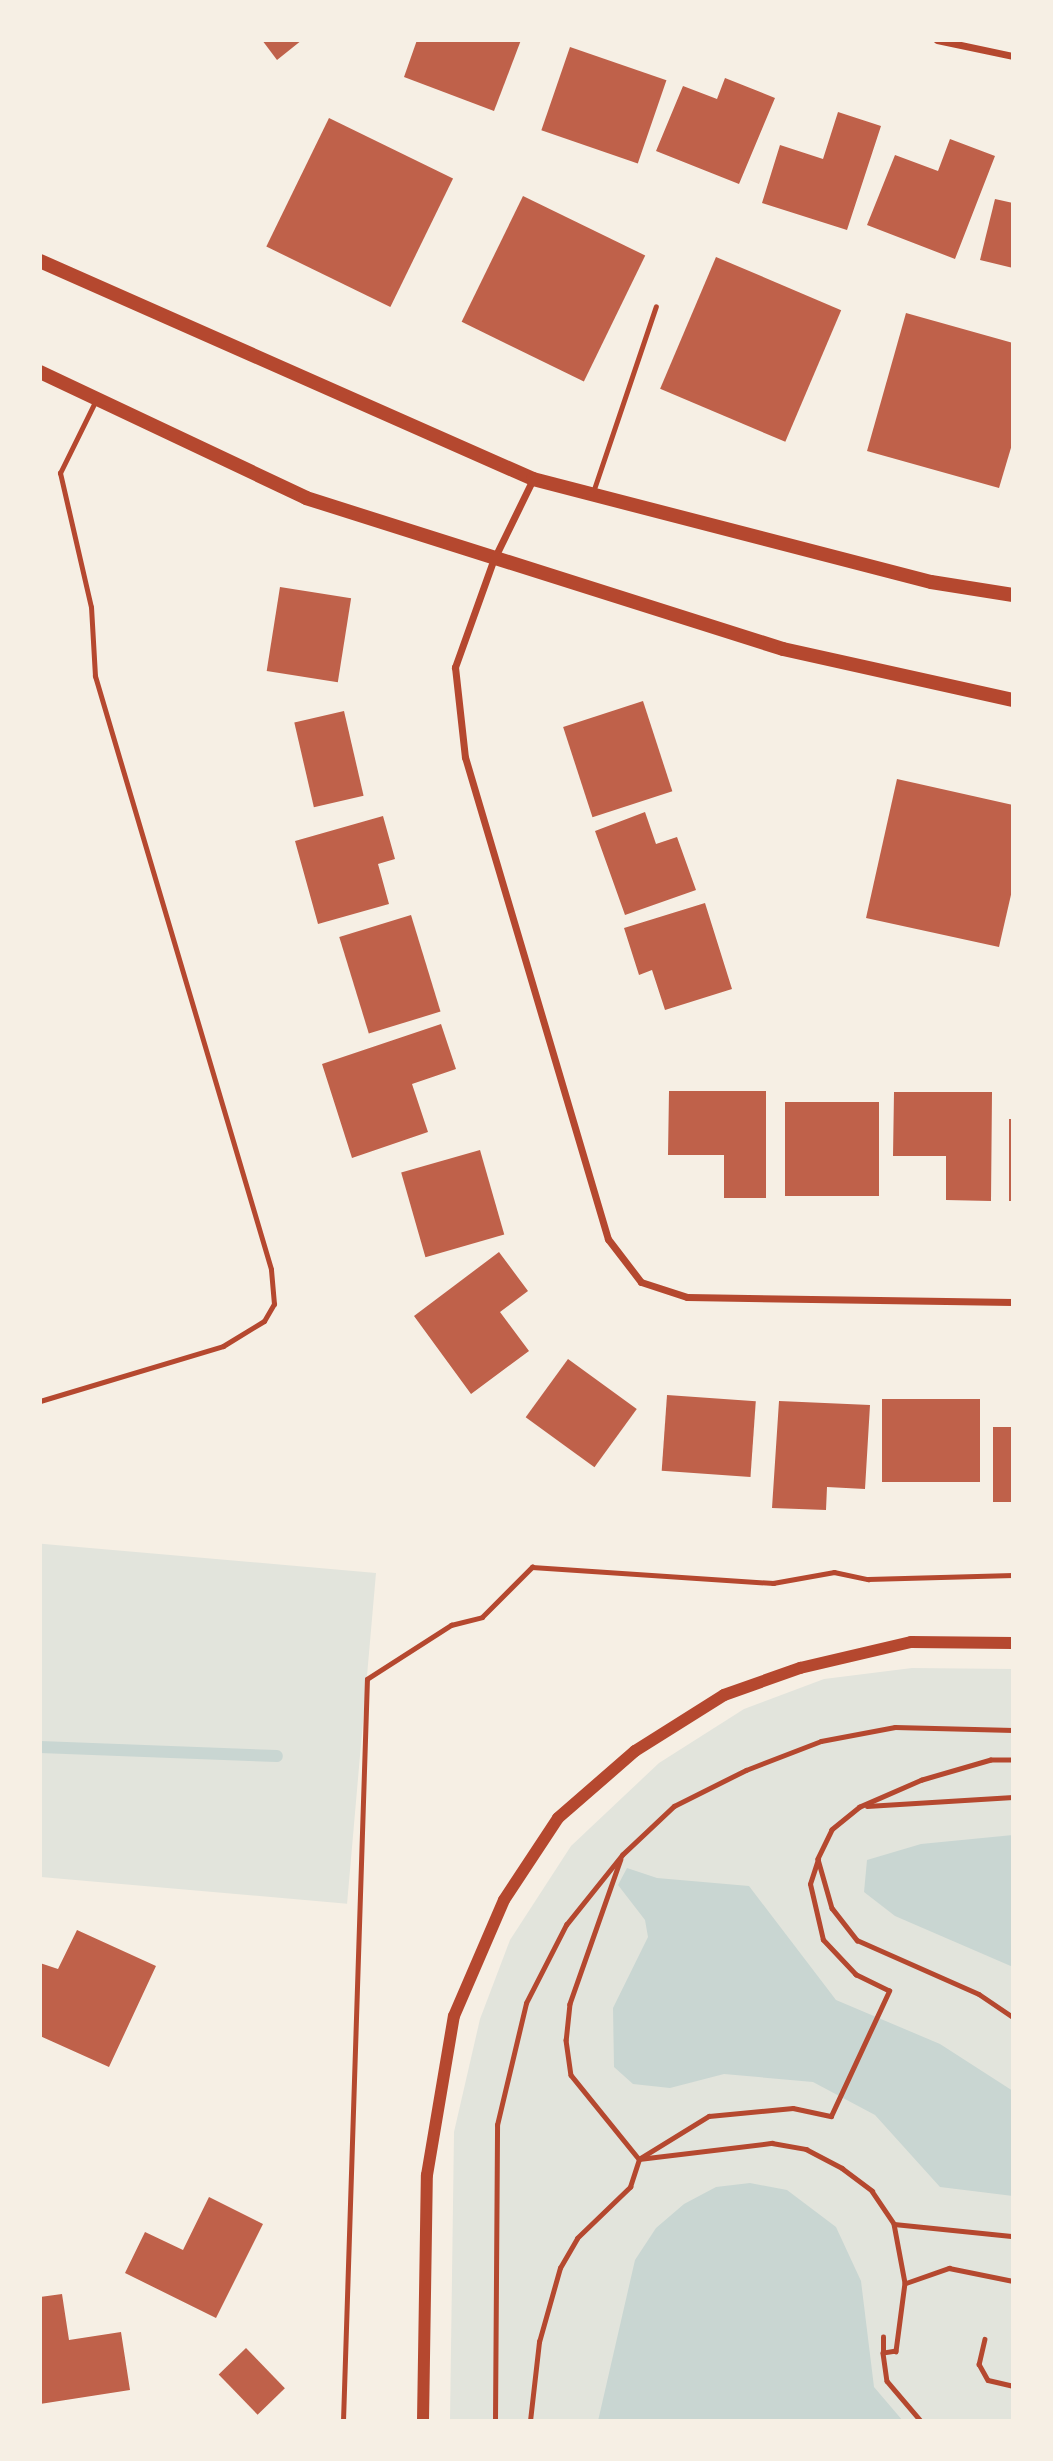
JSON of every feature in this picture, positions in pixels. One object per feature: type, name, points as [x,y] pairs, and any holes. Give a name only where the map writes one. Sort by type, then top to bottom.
[{"type":"main road","points":[[40,261],[533,479],[931,582],[1013,596]]},
{"type":"main road","points":[[40,372],[95,402],[306,498],[493,561],[783,649],[1013,700]]},
{"type":"street","points":[[937,40],[1013,56]]},
{"type":"street","points":[[533,479],[493,561],[455,667],[465,757],[592,1200],[608,1239],[641,1282],[687,1297],[1013,1302]]},
{"type":"street","points":[[423,2421],[426,2175],[454,2016],[505,1900],[558,1818],[635,1751],[724,1695],[800,1668],[911,1642],[1013,1643]]},
{"type":"lane","points":[[592,494],[656,306]]},
{"type":"lane","points":[[40,1401],[223,1346],[264,1321],[274,1304],[271,1269],[95,676],[90,607],[60,473],[95,402]]},
{"type":"path","points":[[343,2421],[367,1679],[451,1625],[482,1618],[532,1567],[773,1583],[834,1572],[868,1579],[1013,1575]]},
{"type":"path","points":[[495,2421],[497,2125],[526,2003],[566,1925],[622,1855],[674,1806],[821,1741],[895,1727],[1013,1730]]},
{"type":"path","points":[[530,2421],[539,2342],[560,2268],[577,2238],[630,2187],[639,2159],[709,2116],[793,2108],[831,2116],[889,1991],[856,1975],[823,1940],[810,1884],[818,1858],[832,1830],[860,1807],[922,1780],[991,1760],[1013,1760]]},
{"type":"path","points":[[860,1807],[1013,1797]]},
{"type":"path","points":[[622,1855],[570,2004],[566,2040],[571,2075],[639,2159]]},
{"type":"path","points":[[818,1858],[832,1908],[857,1940],[979,1994],[1013,2017]]},
{"type":"path","points":[[639,2159],[725,2145],[806,2149],[872,2191],[894,2224],[905,2283],[896,2351],[883,2353]]},
{"type":"path","points":[[894,2224],[1013,2236]]},
{"type":"path","points":[[905,2283],[949,2268],[1013,2281]]},
{"type":"path","points":[[883,2337],[887,2381],[921,2421]]},
{"type":"path","points":[[985,2339],[979,2364],[988,2380],[1013,2386]]},
{"type":"shaded area","points":[[41,1544],[376,1573],[347,1904],[40,1877]]},
{"type":"shaded area","points":[[912,1668],[1013,1669],[1013,2421],[450,2421],[454,2132],[480,2019],[510,1940],[571,1846],[659,1763],[744,1709],[824,1679]]},
{"type":"shaded area","points":[[1013,1835],[1013,1967],[895,1916],[864,1892],[867,1860],[921,1844]]},
{"type":"shaded area","points":[[627,1868],[657,1878],[749,1886],[836,2000],[940,2044],[1013,2091],[1013,2196],[940,2187],[875,2115],[813,2082],[724,2074],[670,2088],[633,2084],[614,2067],[613,2008],[648,1937],[645,1920],[618,1885]]},
{"type":"shaded area","points":[[750,2183],[787,2190],[836,2227],[861,2281],[874,2387],[903,2421],[598,2421],[635,2260],[656,2228],[684,2204],[716,2187]]},
{"type":"building","points":[[262,40],[302,40],[277,60]]},
{"type":"building","points":[[417,40],[521,40],[494,111],[404,77]]},
{"type":"building","points":[[570,47],[666,80],[638,163],[541,130]]},
{"type":"building","points":[[725,78],[775,98],[739,184],[656,151],[683,86],[717,99]]},
{"type":"building","points":[[838,112],[881,126],[847,230],[762,203],[780,145],[823,159]]},
{"type":"building","points":[[329,118],[453,178],[390,307],[266,247]]},
{"type":"building","points":[[950,139],[995,156],[955,259],[867,225],[895,155],[938,171]]},
{"type":"building","points":[[523,196],[645,256],[584,381],[462,322]]},
{"type":"building","points":[[995,199],[1013,203],[1013,268],[980,260]]},
{"type":"building","points":[[716,257],[841,310],[785,442],[660,389]]},
{"type":"building","points":[[906,313],[1013,343],[1013,441],[999,488],[867,451]]},
{"type":"building","points":[[280,587],[351,598],[338,682],[267,671]]},
{"type":"building","points":[[643,701],[672,791],[592,817],[563,727]]},
{"type":"building","points":[[344,711],[364,796],[314,807],[294,722]]},
{"type":"building","points":[[897,779],[1013,805],[1013,886],[999,947],[866,918]]},
{"type":"building","points":[[645,812],[656,844],[677,837],[696,890],[625,915],[595,831]]},
{"type":"building","points":[[383,816],[395,859],[378,864],[389,904],[318,924],[295,841]]},
{"type":"building","points":[[705,903],[732,989],[665,1010],[652,970],[639,975],[624,928]]},
{"type":"building","points":[[411,915],[441,1012],[369,1034],[339,937]]},
{"type":"building","points":[[441,1024],[456,1069],[412,1084],[428,1132],[352,1158],[322,1064]]},
{"type":"building","points":[[669,1091],[766,1091],[766,1198],[724,1198],[724,1155],[668,1155]]},
{"type":"building","points":[[894,1092],[992,1092],[991,1201],[946,1200],[946,1156],[893,1156]]},
{"type":"building","points":[[785,1102],[879,1102],[879,1196],[785,1196]]},
{"type":"building","points":[[1009,1119],[1013,1119],[1013,1201],[1009,1201]]},
{"type":"building","points":[[480,1150],[504,1235],[425,1257],[401,1173]]},
{"type":"building","points":[[499,1252],[528,1291],[500,1312],[529,1351],[471,1394],[414,1316]]},
{"type":"building","points":[[568,1359],[637,1409],[594,1467],[526,1417]]},
{"type":"building","points":[[667,1395],[756,1401],[750,1477],[662,1471]]},
{"type":"building","points":[[882,1399],[980,1399],[980,1482],[882,1482]]},
{"type":"building","points":[[779,1401],[870,1405],[865,1489],[827,1487],[826,1510],[772,1508]]},
{"type":"building","points":[[993,1427],[1013,1427],[1013,1502],[993,1502]]},
{"type":"building","points":[[77,1930],[156,1966],[109,2067],[40,2036],[40,1963],[58,1969]]},
{"type":"building","points":[[209,2197],[263,2224],[216,2318],[125,2273],[145,2232],[183,2250]]},
{"type":"building","points":[[62,2294],[69,2340],[121,2332],[130,2390],[40,2404],[40,2297]]},
{"type":"building","points":[[246,2348],[285,2388],[258,2415],[219,2374]]},
{"type":"waterway","points":[[40,1747],[277,1756]]}]
